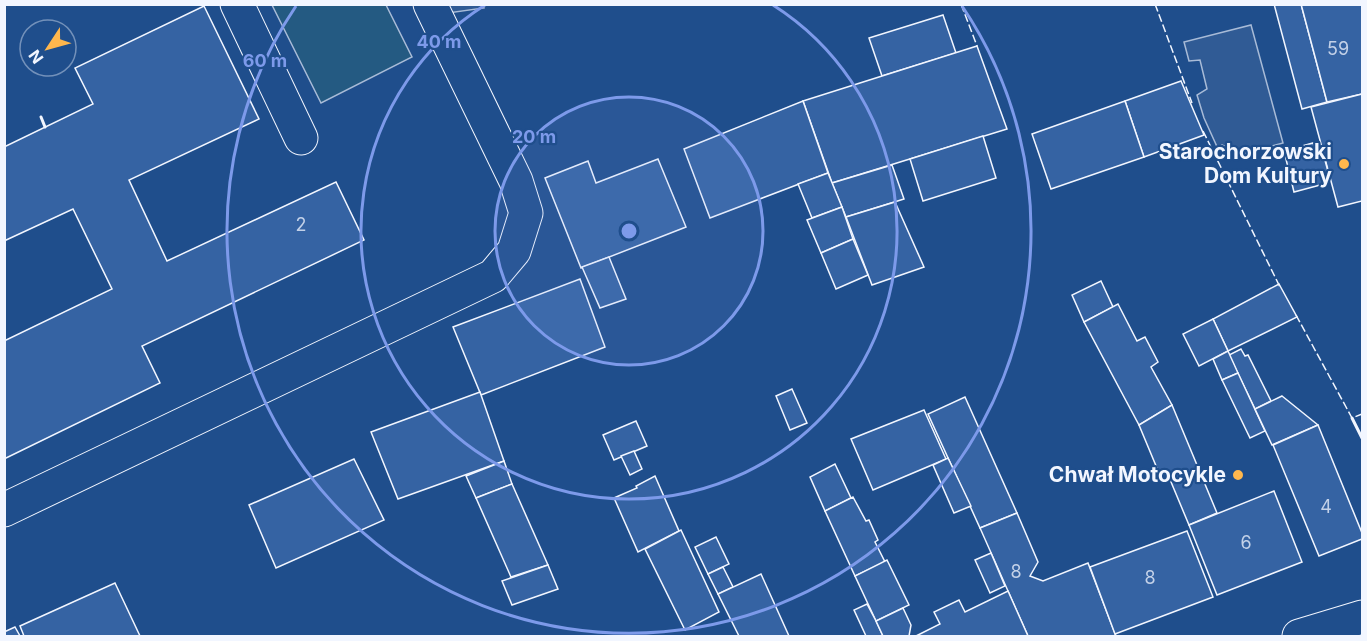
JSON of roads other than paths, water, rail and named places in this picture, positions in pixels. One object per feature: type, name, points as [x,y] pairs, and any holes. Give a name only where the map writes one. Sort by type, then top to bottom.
[{"type":"street","points":[[237,4],[301,138]]},
{"type":"street","points":[[4,510],[493,276],[514,251],[526,213],[516,181],[430,4]]},
{"type":"street","points":[[1299,636],[1362,617]]},
{"type":"place","name":"Starochorzowski Dom Kultury","points":[[1344,164]]},
{"type":"place","name":"Chwał Motocykle","points":[[1238,475]]}]
